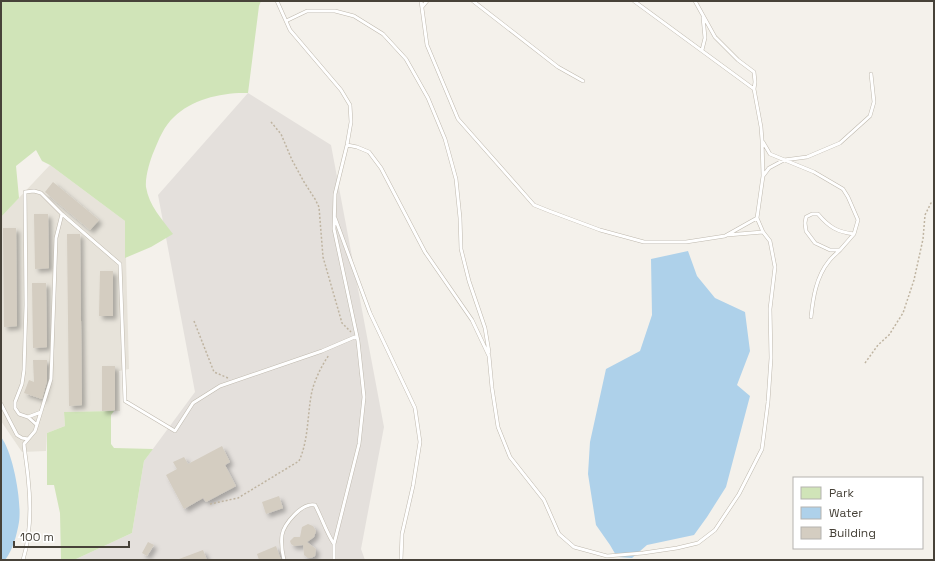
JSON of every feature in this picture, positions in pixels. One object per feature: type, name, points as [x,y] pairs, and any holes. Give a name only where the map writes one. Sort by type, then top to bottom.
[{"type":"lane","points":[[277,1],[290,30],[341,90],[350,105],[351,122],[335,194],[334,228],[357,336],[364,396],[360,444],[334,544],[334,560]]},
{"type":"lane","points":[[421,1],[427,45],[458,119],[534,205],[549,212],[600,230],[644,242],[686,242],[763,232]]},
{"type":"lane","points":[[422,7],[427,1]]},
{"type":"lane","points":[[473,1],[558,67],[584,81]]},
{"type":"lane","points":[[634,1],[754,89]]},
{"type":"lane","points":[[286,21],[307,11],[335,11],[354,16],[383,34],[406,59],[428,98],[445,139],[456,179],[461,249],[469,281],[486,328],[492,388],[498,427],[510,457],[544,500],[559,534],[574,547],[607,556],[643,553],[698,543],[715,530],[739,494],[762,449],[768,402],[771,358],[770,309],[775,267],[770,241],[763,232],[757,218],[763,176],[761,127],[754,89],[754,72],[738,60],[715,37],[695,1]]},
{"type":"lane","points":[[702,50],[705,38],[703,16]]},
{"type":"lane","points":[[763,176],[769,168],[784,160],[807,157],[840,143],[870,116],[874,102],[871,74]]},
{"type":"lane","points":[[762,140],[770,154],[814,172],[843,189],[858,220],[854,234],[829,261],[818,279],[811,317]]},
{"type":"lane","points":[[347,145],[369,152],[381,168],[425,252],[472,320],[489,356]]},
{"type":"lane","points":[[37,425],[28,417],[19,414],[15,408],[15,402],[22,384],[24,370],[26,305],[25,192],[34,191],[41,193],[62,214],[120,264],[125,402],[175,431],[193,403],[220,386],[293,362],[357,336]]},
{"type":"lane","points":[[24,444],[33,435],[51,379],[56,238],[62,214]]},
{"type":"lane","points":[[334,214],[370,313],[415,408],[420,442],[413,486],[402,534],[401,560]]},
{"type":"lane","points":[[840,250],[830,250],[815,242],[806,231],[806,217],[812,214],[818,214],[824,221],[837,231],[854,234]]},
{"type":"lane","points":[[725,236],[757,218]]},
{"type":"lane","points":[[1,404],[17,435],[28,439]]},
{"type":"lane","points":[[28,417],[41,412]]},
{"type":"lane","points":[[22,438],[29,478],[30,517],[27,549],[23,560]]},
{"type":"lane","points":[[284,560],[282,533],[290,519],[312,504],[315,505],[321,515],[329,536],[334,544]]},
{"type":"path","points":[[271,122],[281,134],[295,166],[319,207],[323,257],[337,310],[342,323],[348,330],[357,336]]},
{"type":"path","points":[[865,363],[878,345],[889,335],[903,313],[914,280],[923,239],[926,215],[931,203],[934,201]]},
{"type":"path","points":[[194,321],[214,372],[236,381]]},
{"type":"path","points":[[210,504],[238,498],[299,461],[304,451],[313,389],[334,346]]},
{"type":"shaded area","points":[[248,93],[331,145],[384,427],[361,549],[365,560],[74,560],[132,533],[144,461],[195,392],[158,195]]},
{"type":"shaded area","points":[[50,165],[125,221],[129,369],[119,371],[120,411],[64,412],[65,426],[47,433],[46,451],[22,452],[1,421],[1,217]]},
{"type":"green space","points":[[1,1],[261,1],[259,6],[248,93],[218,95],[199,101],[181,111],[170,121],[160,137],[152,155],[146,178],[146,187],[156,212],[173,234],[151,247],[125,258],[125,221],[50,165],[42,161],[36,150],[16,166],[19,198],[1,217]]},
{"type":"green space","points":[[114,411],[111,415],[111,444],[114,448],[153,449],[144,461],[132,533],[74,560],[61,560],[60,513],[54,485],[47,485],[47,433],[65,426],[64,412]]},
{"type":"water","points":[[688,251],[697,276],[715,298],[745,312],[750,351],[737,385],[750,396],[726,487],[694,535],[647,545],[632,558],[617,557],[596,525],[588,474],[590,442],[606,369],[640,351],[652,315],[651,259]]},
{"type":"water","points":[[1,437],[13,465],[18,490],[20,513],[14,542],[5,560],[1,560]]},
{"type":"building","points":[[53,182],[99,220],[90,230],[45,192]]},
{"type":"building","points":[[34,214],[48,214],[49,268],[35,269]]},
{"type":"building","points":[[3,228],[16,228],[17,326],[4,327]]},
{"type":"building","points":[[67,234],[80,234],[82,405],[69,406]]},
{"type":"building","points":[[100,271],[113,271],[113,316],[99,316]]},
{"type":"building","points":[[32,283],[46,283],[47,347],[33,348]]},
{"type":"building","points":[[33,360],[47,360],[47,381],[42,399],[24,393],[29,380],[34,382]]},
{"type":"building","points":[[102,366],[115,366],[115,410],[102,411]]},
{"type":"building","points":[[222,446],[230,462],[225,465],[236,486],[206,502],[203,498],[184,509],[166,475],[177,469],[173,462],[184,457],[188,464]]},
{"type":"building","points":[[279,496],[283,508],[266,514],[262,502]]},
{"type":"building","points":[[308,524],[313,526],[316,531],[314,537],[307,542],[316,549],[315,556],[311,558],[304,555],[303,545],[294,546],[290,541],[294,537],[300,537],[302,527]]},
{"type":"building","points":[[148,542],[154,545],[147,556],[142,553]]},
{"type":"building","points":[[276,546],[281,560],[259,560],[257,554]]},
{"type":"building","points":[[203,550],[207,560],[179,560],[179,559]]}]
